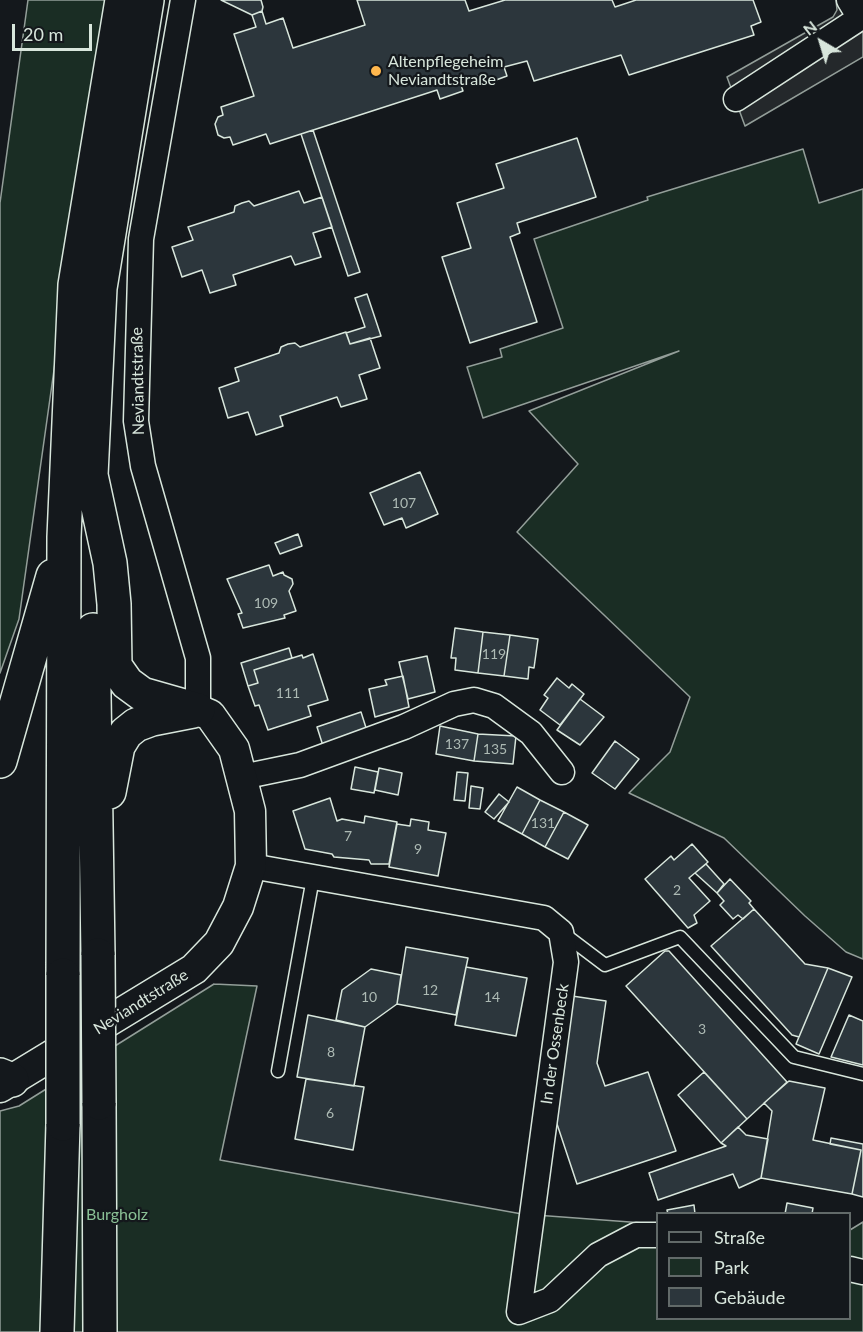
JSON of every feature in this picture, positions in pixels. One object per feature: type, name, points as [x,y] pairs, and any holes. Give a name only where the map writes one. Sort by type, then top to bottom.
[{"type":"highway","points":[[57,1332],[63,1124],[64,537],[75,285],[122,0]]},
{"type":"highway","points":[[100,1332],[98,955],[91,475],[100,288],[147,0]]},
{"type":"highway","points":[[91,475],[110,563],[116,666],[127,683],[142,694],[198,710]]},
{"type":"highway","points":[[0,761],[64,537]]},
{"type":"highway","points":[[95,862],[118,746],[126,733],[136,725],[152,719],[198,710]]},
{"type":"street","name":"Neviandtstraße","points":[[4,1080],[194,969],[219,944],[238,907],[251,866],[250,811],[242,777],[234,749],[220,726],[210,715],[198,710],[198,658],[143,466],[136,421],[141,239],[183,0]]},
{"type":"street","points":[[735,99],[860,18],[849,0]]},
{"type":"street","points":[[242,777],[300,765],[404,727],[454,704],[474,700],[494,706],[531,733],[562,772]]},
{"type":"street","points":[[251,866],[544,918],[561,932]]},
{"type":"street","name":"In der Ossenbeck","points":[[561,932],[566,962],[519,1312],[549,1300],[598,1255],[636,1235],[656,1235]]},
{"type":"lane","points":[[278,1071],[312,878]]},
{"type":"lane","points":[[561,932],[605,965],[680,938],[794,1057],[863,1074]]},
{"type":"green space","points":[[28,0],[106,0],[19,619],[0,673],[0,203]]},
{"type":"green space","points":[[803,149],[819,203],[863,189],[863,959],[846,952],[724,838],[629,793],[670,752],[690,697],[517,532],[578,464],[529,411],[679,351],[483,418],[467,367],[502,357],[500,349],[563,328],[534,239],[648,200],[647,197]]},
{"type":"green space","name":"Burgholz","points":[[214,984],[257,986],[220,1160],[522,1214],[656,1224],[656,1320],[851,1320],[851,1229],[863,1222],[863,1332],[0,1332],[0,1111],[19,1106]]},
{"type":"shaded area","points":[[836,0],[863,0],[863,57],[745,126],[727,77],[833,17],[837,10]]},
{"type":"building","points":[[221,0],[261,0],[263,7],[262,11],[252,15]]},
{"type":"building","name":"Altenpflegeheim Neviandtstraße","points":[[357,0],[465,0],[469,11],[505,0],[612,0],[615,7],[636,0],[753,0],[761,22],[751,26],[754,35],[629,75],[621,55],[534,81],[527,61],[504,67],[507,76],[485,84],[482,75],[460,82],[463,91],[440,99],[437,90],[270,144],[266,134],[233,145],[230,137],[224,138],[218,135],[215,124],[218,117],[223,115],[221,107],[254,96],[234,34],[256,27],[252,15],[262,11],[266,24],[283,18],[293,48],[365,25]]},
{"type":"building","points":[[313,130],[360,272],[348,276],[301,134]]},
{"type":"building","points":[[577,138],[596,197],[517,223],[520,233],[510,237],[537,322],[470,343],[442,257],[471,248],[457,203],[504,188],[496,164]]},
{"type":"building","points":[[299,191],[304,203],[322,197],[332,227],[313,233],[321,257],[295,265],[291,256],[233,275],[236,285],[210,293],[202,270],[182,277],[172,247],[193,240],[188,227],[234,212],[235,206],[242,203],[249,201],[254,206]]},
{"type":"building","points":[[367,294],[381,336],[350,344],[346,333],[365,327],[355,298]]},
{"type":"building","points":[[346,332],[350,344],[370,338],[380,368],[359,375],[367,399],[341,407],[337,397],[280,416],[283,426],[256,435],[248,412],[228,418],[219,388],[239,381],[235,368],[279,353],[281,347],[288,344],[295,343],[300,347]]},
{"type":"building","points":[[420,472],[438,514],[406,528],[402,518],[384,525],[370,493]]},
{"type":"building","points":[[298,534],[302,546],[280,554],[275,543]]},
{"type":"building","points":[[269,565],[273,576],[283,572],[292,579],[293,584],[289,591],[296,611],[284,615],[285,618],[243,628],[238,614],[242,613],[227,579]]},
{"type":"building","points":[[455,628],[483,632],[478,673],[455,670],[456,658],[451,658]]},
{"type":"building","points":[[483,632],[510,635],[504,676],[478,673]]},
{"type":"building","points":[[510,635],[538,639],[534,668],[529,667],[528,679],[504,676]]},
{"type":"building","points":[[289,648],[292,658],[254,670],[258,683],[248,686],[241,663]]},
{"type":"building","points":[[313,654],[328,700],[308,706],[311,716],[268,730],[259,705],[255,706],[248,686],[258,683],[254,670],[302,655],[303,658]]},
{"type":"building","points":[[427,656],[435,692],[408,699],[399,662]]},
{"type":"building","points":[[403,676],[409,707],[375,717],[369,689],[387,685],[385,680]]},
{"type":"building","points":[[557,678],[569,688],[572,684],[584,694],[560,725],[540,710],[548,698],[544,695]]},
{"type":"building","points":[[580,699],[604,717],[580,745],[557,730]]},
{"type":"building","points":[[361,712],[368,734],[324,749],[317,727]]},
{"type":"building","points":[[440,726],[478,734],[474,761],[436,754]]},
{"type":"building","points":[[478,734],[516,736],[513,764],[474,761]]},
{"type":"building","points":[[615,741],[639,759],[615,789],[592,773]]},
{"type":"building","points":[[355,767],[378,772],[374,793],[351,789]]},
{"type":"building","points":[[379,768],[402,773],[398,795],[375,790]]},
{"type":"building","points":[[457,772],[468,773],[465,801],[454,800]]},
{"type":"building","points":[[471,786],[483,788],[480,809],[469,808]]},
{"type":"building","points":[[517,787],[540,800],[522,834],[498,821]]},
{"type":"building","points":[[499,794],[509,802],[494,819],[485,812]]},
{"type":"building","points":[[330,798],[337,821],[342,819],[364,823],[365,816],[397,822],[389,864],[371,864],[369,860],[334,857],[332,854],[305,849],[293,811]]},
{"type":"building","points":[[540,800],[564,812],[545,847],[522,834]]},
{"type":"building","points":[[564,812],[588,825],[568,859],[545,847]]},
{"type":"building","points":[[411,819],[429,822],[428,830],[446,833],[438,876],[389,867],[397,824],[410,826]]},
{"type":"building","points":[[692,844],[708,862],[689,878],[710,901],[694,915],[697,923],[688,928],[645,879],[671,856],[674,860]]},
{"type":"building","points":[[706,864],[724,884],[717,893],[695,873]]},
{"type":"building","points":[[730,879],[751,901],[749,903],[754,909],[743,919],[738,915],[733,919],[720,905],[724,901],[717,893]]},
{"type":"building","points":[[754,909],[805,964],[828,968],[799,1037],[792,1035],[711,946]]},
{"type":"building","points":[[406,947],[468,958],[456,1015],[397,1004]]},
{"type":"building","points":[[665,951],[669,951],[787,1082],[747,1119],[626,986]]},
{"type":"building","points":[[466,967],[527,978],[516,1036],[455,1025]]},
{"type":"building","points":[[828,968],[852,977],[819,1054],[796,1044]]},
{"type":"building","points":[[371,969],[401,975],[397,1004],[365,1027],[336,1020],[342,990]]},
{"type":"building","points":[[572,996],[606,1001],[597,1063],[605,1086],[648,1072],[676,1151],[577,1184],[556,1121]]},
{"type":"building","points":[[308,1015],[365,1027],[354,1086],[297,1077]]},
{"type":"building","points":[[849,1015],[863,1021],[863,1065],[831,1057]]},
{"type":"building","points":[[704,1072],[747,1119],[721,1143],[678,1095]]},
{"type":"building","points":[[306,1079],[364,1087],[353,1150],[295,1139]]},
{"type":"building","points":[[789,1081],[825,1088],[813,1140],[861,1150],[852,1194],[761,1178],[772,1111],[764,1103]]},
{"type":"building","points":[[738,1127],[746,1135],[768,1139],[761,1178],[739,1188],[733,1174],[658,1200],[649,1173],[726,1146],[721,1143]]},
{"type":"building","points":[[831,1138],[863,1144],[863,1197],[852,1194],[861,1150],[830,1144]]},
{"type":"building","points":[[787,1203],[813,1208],[812,1212],[785,1212]]},
{"type":"building","points":[[694,1205],[695,1212],[668,1212],[667,1210]]},
{"type":"place","name":"Altenpflegeheim Neviandtstraße","points":[[376,71]]}]
